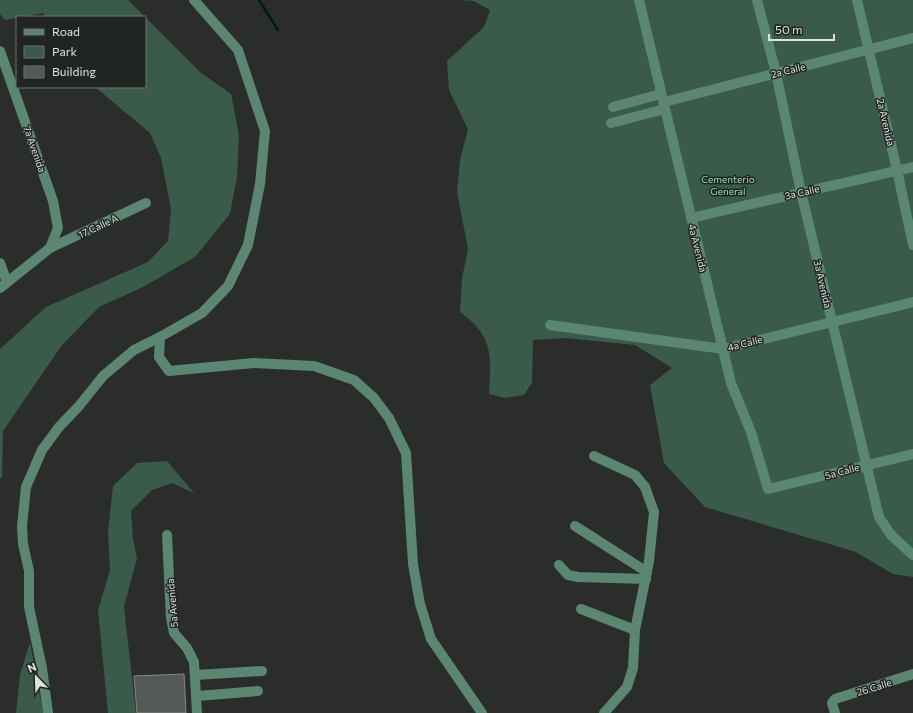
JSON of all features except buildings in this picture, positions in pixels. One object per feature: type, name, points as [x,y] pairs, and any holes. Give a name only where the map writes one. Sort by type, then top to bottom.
[{"type":"street","points":[[48,713],[42,668],[29,607],[29,571],[23,544],[22,526],[26,487],[42,450],[59,426],[79,406],[103,376],[134,350],[202,313],[228,286],[248,244],[260,184],[265,131],[238,50],[194,0]]},
{"type":"street","name":"4a Avenida","points":[[638,0],[731,383],[758,453],[767,487],[770,490]]},
{"type":"street","name":"3a Avenida","points":[[757,0],[776,73],[801,192],[832,322],[882,523],[891,535],[913,555]]},
{"type":"street","name":"2a Avenida","points":[[857,0],[913,245]]},
{"type":"street","name":"2a Calle","points":[[663,102],[913,38]]},
{"type":"street","name":"7a Avenida","points":[[0,50],[53,201],[58,228],[50,248]]},
{"type":"street","points":[[613,107],[663,102]]},
{"type":"street","points":[[611,122],[663,102]]},
{"type":"street","name":"3a Calle","points":[[691,218],[913,167]]},
{"type":"street","name":"17 Calle A","points":[[4,285],[50,248],[146,203]]},
{"type":"street","points":[[0,262],[4,285]]},
{"type":"street","name":"4a Calle","points":[[550,325],[723,349],[913,302]]},
{"type":"street","points":[[160,337],[159,357],[168,371],[254,363],[314,366],[354,380],[374,398],[389,418],[406,453],[413,564],[420,604],[431,639],[480,712]]},
{"type":"street","name":"5a Calle","points":[[770,490],[913,454]]},
{"type":"street","points":[[594,456],[635,475],[645,487],[654,512],[646,576],[635,630],[633,668],[627,687],[604,713]]},
{"type":"street","points":[[575,526],[646,576]]},
{"type":"street","name":"5a Avenida","points":[[167,535],[171,618],[174,633],[187,648],[194,662],[196,675],[197,713]]},
{"type":"street","points":[[559,565],[568,574],[578,577],[646,576]]},
{"type":"street","points":[[582,609],[635,630]]},
{"type":"street","points":[[196,675],[262,671]]},
{"type":"street","name":"26 Calle","points":[[835,713],[832,704],[835,699],[913,674]]},
{"type":"street","points":[[197,696],[258,691]]},
{"type":"green space","points":[[0,0],[128,0],[144,16],[44,16],[43,13],[16,16],[16,18],[5,20],[0,14]]},
{"type":"green space","name":"Cementerio General","points":[[459,0],[913,0],[913,577],[893,574],[856,552],[705,507],[664,463],[650,385],[672,368],[635,345],[565,338],[533,340],[532,383],[524,395],[505,398],[489,394],[490,358],[485,339],[471,321],[460,312],[462,278],[468,249],[457,192],[460,160],[468,129],[449,90],[447,61],[484,27],[490,10],[474,1]]},
{"type":"green space","points":[[146,18],[201,73],[231,94],[239,135],[237,177],[230,214],[195,257],[143,287],[99,307],[62,345],[3,431],[2,478],[0,478],[0,349],[46,307],[148,262],[168,241],[171,209],[161,158],[150,133],[96,88],[146,88]]},
{"type":"green space","points":[[167,461],[194,493],[172,483],[152,490],[131,511],[133,539],[137,558],[124,607],[136,713],[108,713],[98,610],[110,570],[108,532],[113,486],[137,463]]},
{"type":"green space","points":[[30,642],[43,713],[16,713],[20,675]]},
{"type":"waterway","points":[[259,0],[278,30]]}]
